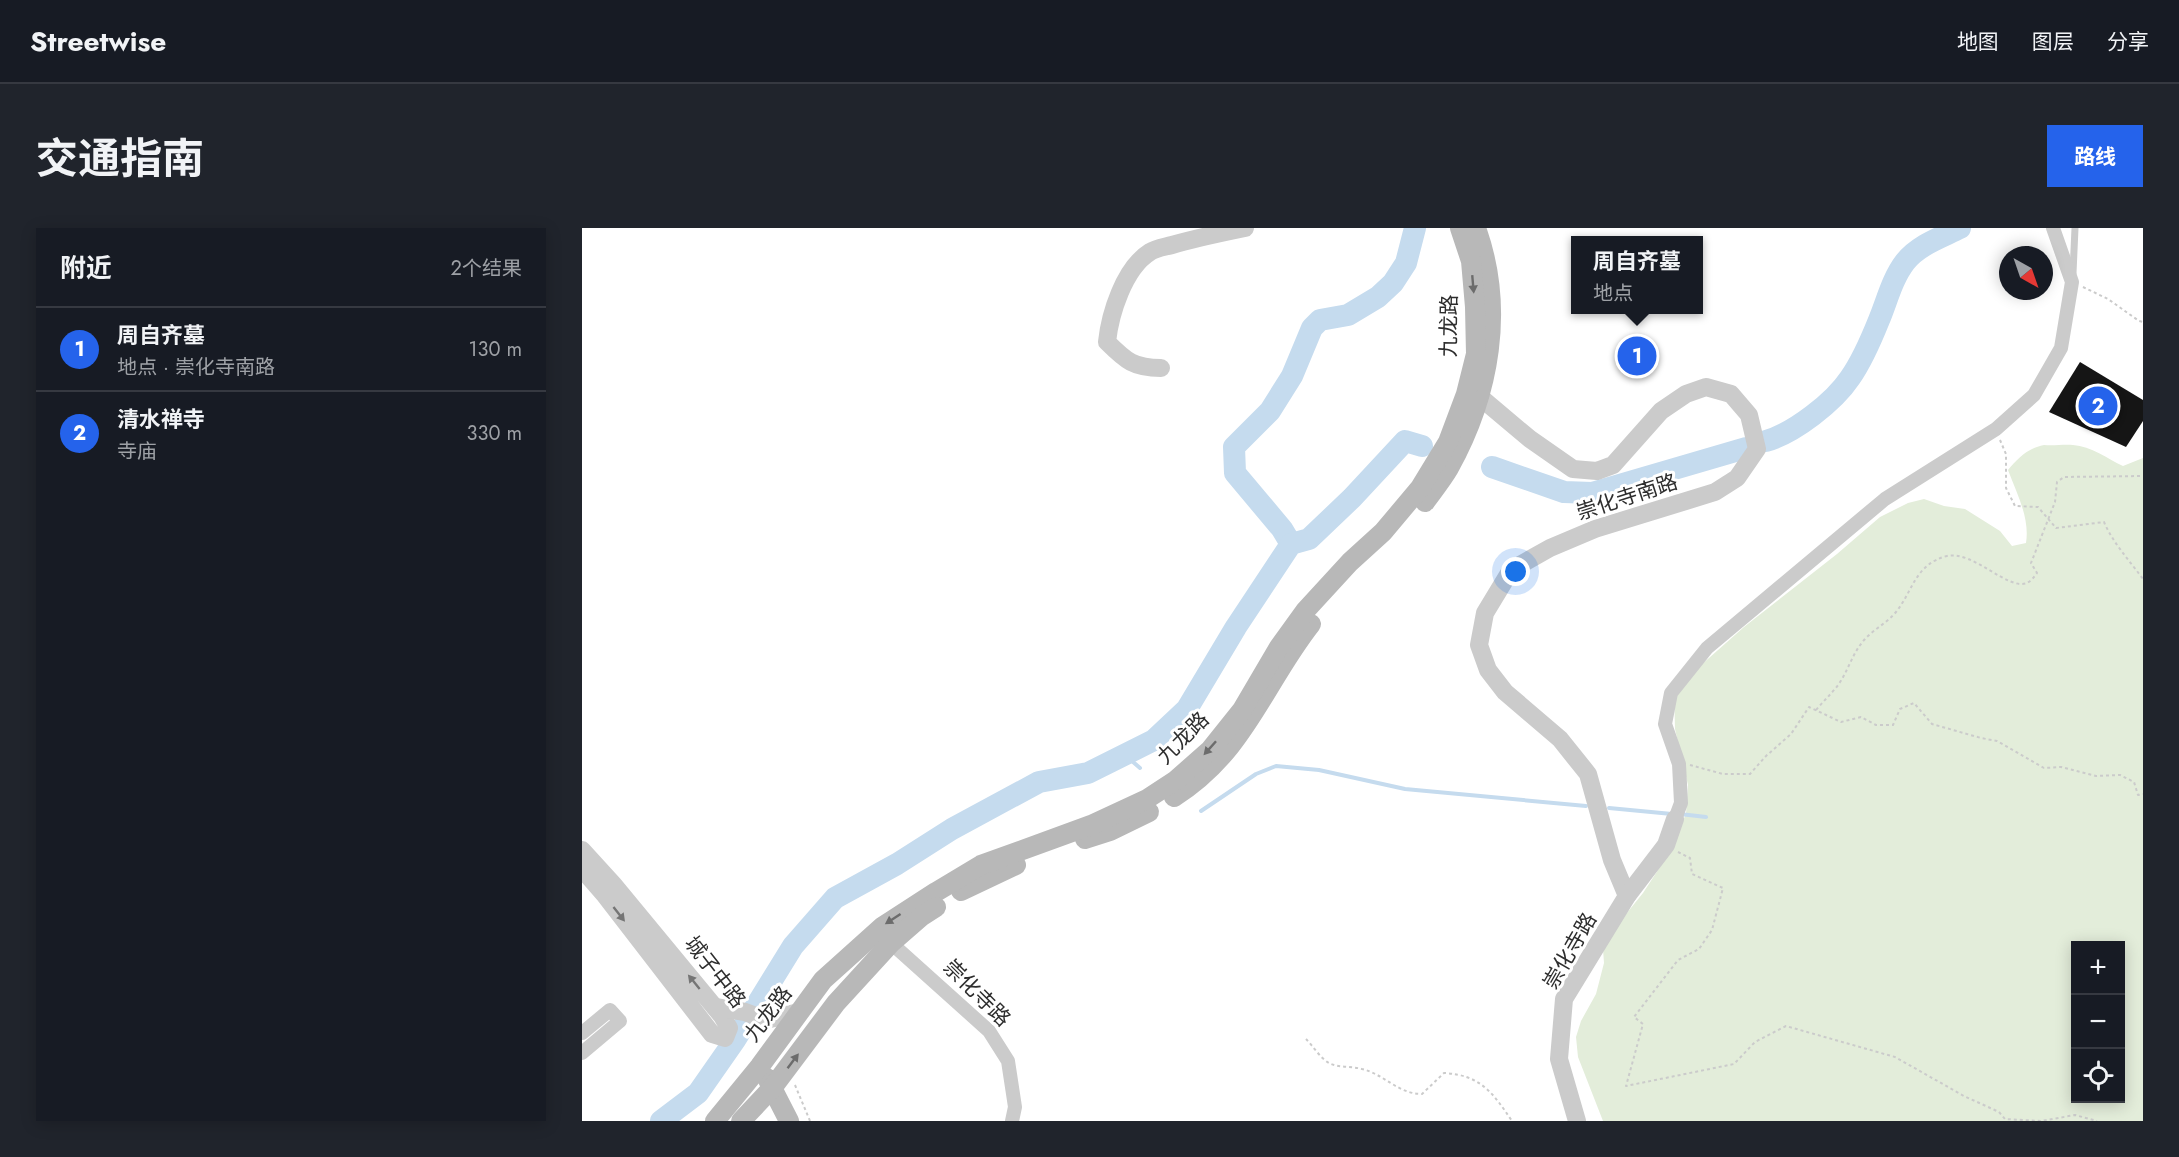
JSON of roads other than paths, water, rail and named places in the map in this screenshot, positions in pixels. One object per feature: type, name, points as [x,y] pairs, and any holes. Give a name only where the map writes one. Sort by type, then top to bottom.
[{"type":"main road","name":"九龙路","points":[[715,1121],[823,981],[882,927],[981,866],[1091,825],[1147,799],[1176,780],[1209,750],[1242,710],[1279,647],[1305,611],[1390,523],[1420,488],[1448,442],[1467,394],[1476,354],[1471,261],[1460,228]]},
{"type":"main road","name":"九龙路","points":[[741,1121],[773,1087],[836,1003],[891,943],[922,916],[964,889],[1010,867],[1110,831],[1146,814],[1184,790],[1211,769],[1232,746],[1306,631],[1325,606],[1423,505],[1442,479],[1468,430],[1480,397],[1492,324],[1490,287],[1483,247],[1476,228]]},
{"type":"main road","points":[[753,1073],[773,1087],[789,1121]]},
{"type":"main road","points":[[753,1073],[766,1121]]},
{"type":"street","points":[[1161,368],[1142,368],[1133,364],[1107,342],[1109,320],[1125,282],[1139,261],[1151,251],[1188,240],[1245,228]]},
{"type":"street","points":[[1677,814],[1681,803],[1679,764],[1665,724],[1671,693],[1707,648],[1885,499],[1996,429],[2034,395],[2061,348],[2072,282],[2053,228]]},
{"type":"street","name":"崇化寺南路","points":[[1480,397],[1530,439],[1573,469],[1597,471],[1613,465],[1661,411],[1686,394],[1706,387],[1731,394],[1749,415],[1757,448],[1737,478],[1715,492],[1595,529],[1550,548],[1511,570],[1485,613],[1479,645],[1488,670],[1505,692],[1560,739],[1588,774],[1612,860],[1627,896]]},
{"type":"street","name":"崇化寺路","points":[[1577,1121],[1559,1059],[1564,999],[1627,896],[1666,845],[1677,814]]},
{"type":"street","name":"城子中路","points":[[582,850],[715,1007],[729,1028],[724,1038],[712,1034],[604,894],[582,869]]},
{"type":"street","name":"崇化寺路","points":[[891,943],[989,1031],[1008,1061],[1016,1107],[1012,1121]]},
{"type":"street","points":[[715,1007],[745,1012],[766,1020],[799,1012]]},
{"type":"street","points":[[582,1033],[610,1010],[620,1022],[582,1053]]},
{"type":"lane","points":[[2072,282],[2075,228]]},
{"type":"waterway","points":[[1291,544],[1282,529],[1235,473],[1234,447],[1270,411],[1292,376],[1312,328],[1320,320],[1348,315],[1378,297],[1393,283],[1406,263],[1415,228]]},
{"type":"waterway","points":[[1766,441],[1801,424],[1834,397],[1854,371],[1866,350],[1893,283],[1905,262],[1923,246],[1960,228]]},
{"type":"waterway","points":[[661,1121],[698,1093],[735,1040],[793,946],[835,898],[897,864],[952,829],[1039,782],[1088,773],[1154,740],[1187,709],[1236,627],[1291,544],[1309,539],[1352,498],[1405,441],[1422,446]]},
{"type":"waterway","points":[[1492,467],[1564,492],[1592,493],[1746,448]]},
{"type":"waterway","points":[[1125,755],[1140,768]]},
{"type":"waterway","points":[[1201,811],[1256,774],[1276,766],[1319,770],[1405,789],[1586,806]]},
{"type":"waterway","points":[[1609,808],[1672,814]]},
{"type":"waterway","points":[[1680,814],[1706,817]]},
{"type":"place","name":"周自齐墓","points":[[1637,356]]},
{"type":"place","name":"清水禅寺","points":[[2098,406]]}]
